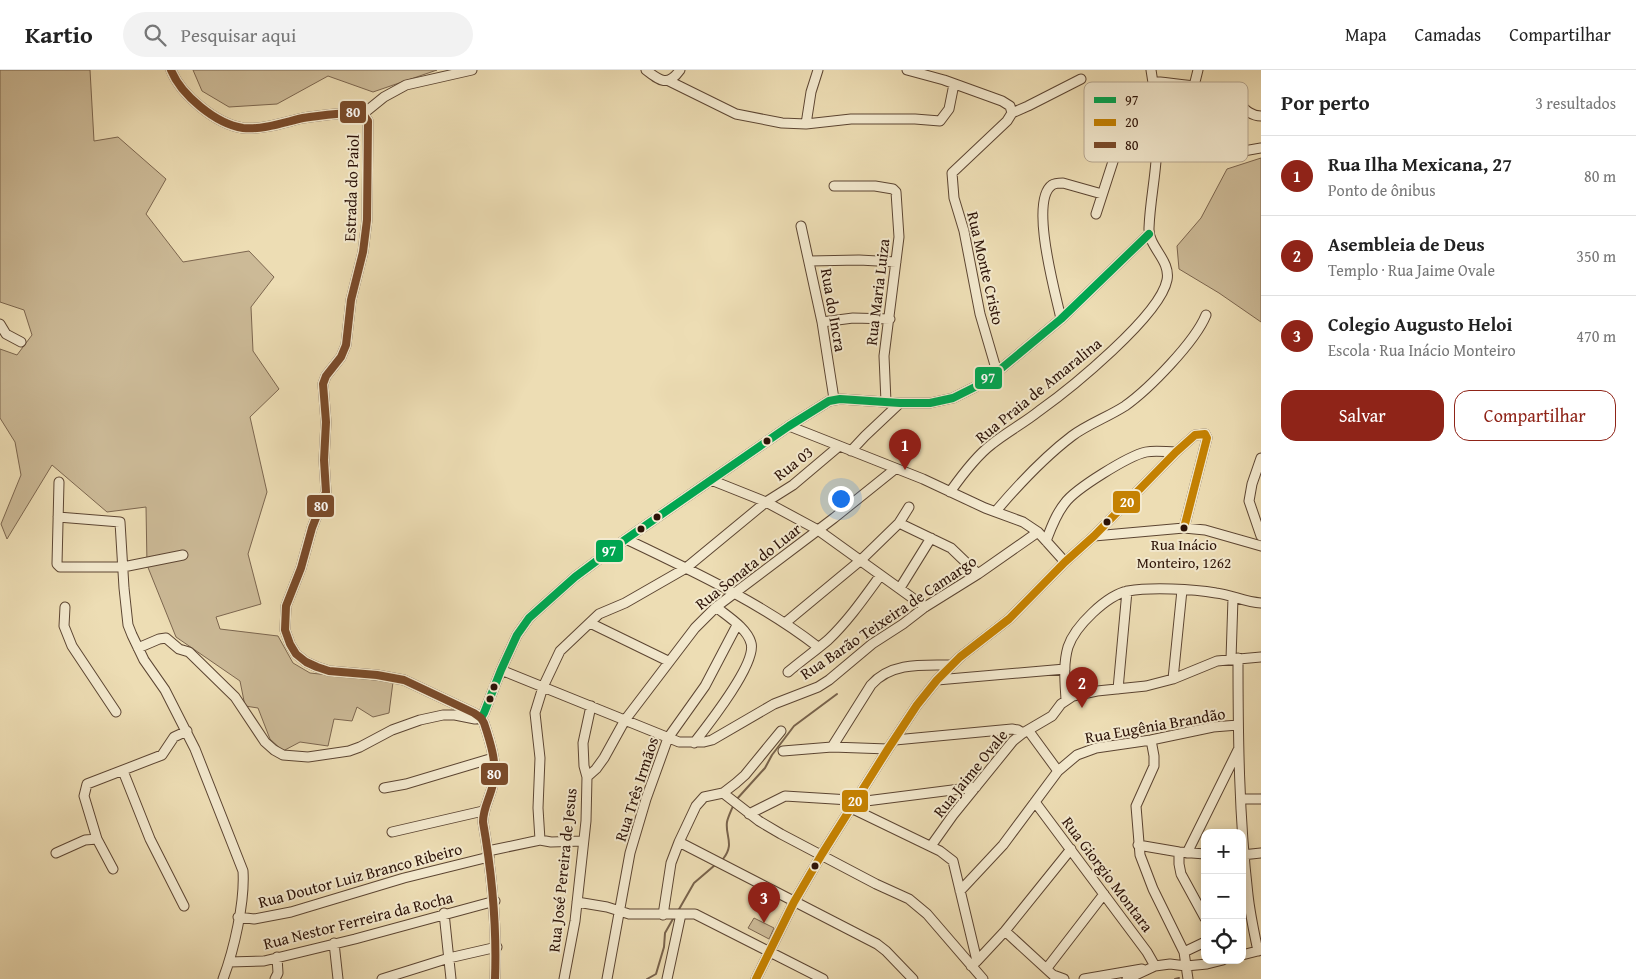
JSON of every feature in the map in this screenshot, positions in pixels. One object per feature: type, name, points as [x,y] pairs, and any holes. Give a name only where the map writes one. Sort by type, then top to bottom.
[{"type":"street","points":[[171,70],[184,91],[194,101],[220,119],[242,128],[255,128],[306,118],[360,113],[406,85],[472,70]]},
{"type":"street","points":[[646,70],[658,79],[669,81],[736,114],[806,124],[851,119],[940,121],[949,108],[954,84]]},
{"type":"street","points":[[669,81],[674,79],[680,70]]},
{"type":"street","points":[[806,124],[811,92],[818,70]]},
{"type":"street","points":[[907,70],[1002,100],[1010,106],[1012,113],[1081,79]]},
{"type":"street","points":[[1151,70],[1153,81],[1161,82]]},
{"type":"street","points":[[1248,112],[1261,116]]},
{"type":"street","name":"Estrada do Paiol","points":[[360,113],[368,121],[367,220],[363,252],[351,300],[346,345],[326,376],[324,384],[326,422],[325,498],[312,528],[286,606],[285,630],[296,654],[306,662],[317,667],[329,671],[377,675],[404,680],[481,718]]},
{"type":"street","name":"Rua Monte Cristo","points":[[997,372],[982,322],[951,177],[954,170],[1007,121],[1012,113]]},
{"type":"street","points":[[1248,150],[1261,148]]},
{"type":"street","points":[[1096,214],[1113,162]]},
{"type":"street","points":[[138,648],[166,638],[180,649],[188,652],[225,687],[242,708],[258,734],[279,754],[288,756],[324,755],[349,751],[392,730],[433,717],[455,715],[475,719],[481,718],[517,635],[529,618],[575,577],[626,539],[789,426],[822,404],[834,399],[900,403],[930,402],[953,398],[975,388],[997,372],[1061,319],[1149,234],[1156,162]]},
{"type":"street","points":[[1061,319],[1042,226],[1044,200],[1049,188],[1056,183],[1063,183],[1102,194]]},
{"type":"street","name":"Rua Maria Luiza","points":[[834,186],[875,186],[891,188],[896,192],[899,228],[890,319],[884,356],[886,402]]},
{"type":"street","name":"Rua do Incra","points":[[801,226],[822,322],[834,399]]},
{"type":"street","name":"Rua Praia de Amaralina","points":[[950,492],[966,470],[991,444],[1039,412],[1064,392],[1111,352],[1149,311],[1160,296],[1168,276],[1149,234]]},
{"type":"street","points":[[810,261],[859,260],[896,262]]},
{"type":"street","points":[[996,511],[1031,472],[1072,436],[1125,405],[1140,392],[1189,342],[1206,315]]},
{"type":"street","points":[[822,322],[852,318],[890,319]]},
{"type":"street","points":[[0,324],[6,334],[21,342]]},
{"type":"street","points":[[851,451],[864,436],[900,403]]},
{"type":"street","points":[[789,426],[1023,522],[1038,532],[1065,562]]},
{"type":"street","points":[[756,979],[794,902],[822,854],[917,705],[937,680],[951,664],[1010,619],[1176,452],[1199,433],[1205,434],[1207,438],[1184,528]]},
{"type":"street","name":"Rua 03","points":[[540,840],[538,808],[540,758],[535,713],[543,687],[560,652],[606,610],[625,603],[686,568],[766,502],[798,480],[838,447]]},
{"type":"street","points":[[1046,541],[1059,512],[1067,500],[1104,474],[1140,454],[1176,452]]},
{"type":"street","points":[[1261,458],[1259,470],[1252,484],[1249,500],[1261,536]]},
{"type":"street","name":"Rua Sonata do Luar","points":[[588,777],[604,758],[625,720],[694,628],[716,607],[895,469]]},
{"type":"street","points":[[711,480],[766,502],[818,530],[925,607]]},
{"type":"street","points":[[59,482],[57,564],[60,568],[123,567],[183,555]]},
{"type":"street","points":[[785,623],[860,560],[899,523],[909,508]]},
{"type":"street","points":[[58,516],[120,522],[128,625],[138,648],[165,690],[186,731],[241,862],[244,879],[229,962],[223,979]]},
{"type":"street","points":[[899,523],[955,551],[978,574]]},
{"type":"street","points":[[1094,536],[1184,528],[1205,530],[1261,546]]},
{"type":"street","name":"Rua Barão Teixeira de Camargo","points":[[501,670],[668,738],[686,743],[712,740],[774,704],[829,680],[872,644],[1038,532]]},
{"type":"street","points":[[900,588],[931,538]]},
{"type":"street","points":[[626,539],[734,593],[785,623],[818,647]]},
{"type":"street","points":[[788,672],[847,620],[880,576]]},
{"type":"street","points":[[1173,679],[1182,590]]},
{"type":"street","points":[[1066,700],[1065,669],[1069,645],[1078,629],[1106,602],[1127,591],[1182,590],[1216,593],[1261,603]]},
{"type":"street","points":[[1118,689],[1127,591]]},
{"type":"street","points":[[1234,598],[1234,659],[1242,829]]},
{"type":"street","points":[[65,607],[64,626],[72,646],[116,712]]},
{"type":"street","points":[[694,743],[721,707],[750,658],[752,644],[745,632],[716,607]]},
{"type":"street","points":[[590,623],[668,661]]},
{"type":"street","name":"Rua Três Irmãos","points":[[607,979],[630,853],[668,738],[705,686],[737,625]]},
{"type":"street","name":"Rua Jaime Ovale","points":[[931,846],[953,815],[1013,742],[1025,732],[1052,716],[1066,700],[1081,694],[1146,686],[1173,679],[1217,661],[1261,657]]},
{"type":"street","points":[[832,747],[878,677],[885,672],[921,665],[951,664]]},
{"type":"street","points":[[937,680],[1065,669]]},
{"type":"street","name":"Rua José Pereira de Jesus","points":[[564,979],[577,902],[586,821],[588,777],[584,766],[583,743],[592,706]]},
{"type":"street","points":[[481,718],[486,727],[494,769],[493,784],[483,811],[483,822],[495,901],[496,979]]},
{"type":"street","name":"Rua Eugênia Brandão","points":[[960,891],[1002,845],[1058,771],[1070,760],[1087,750],[1151,740],[1201,729],[1238,725]]},
{"type":"street","points":[[895,740],[1018,730],[1025,732],[1058,771]]},
{"type":"street","points":[[113,869],[97,839],[84,796],[86,784],[162,755],[174,737],[186,731]]},
{"type":"street","points":[[664,915],[671,863],[679,842],[701,800],[704,797],[723,793],[745,775],[781,731]]},
{"type":"street","points":[[1151,740],[1154,766],[1136,806],[1138,845],[1146,871],[1184,952],[1188,979]]},
{"type":"street","points":[[783,751],[832,747],[888,749]]},
{"type":"street","points":[[1201,910],[1179,868],[1183,853],[1239,749]]},
{"type":"street","points":[[384,788],[406,784],[493,758]]},
{"type":"street","points":[[123,771],[150,839],[184,906]]},
{"type":"street","points":[[853,804],[976,787]]},
{"type":"street","points":[[723,793],[749,814],[781,834],[909,900],[919,907],[974,963]]},
{"type":"street","points":[[749,814],[785,796],[827,799],[853,804],[945,854],[953,861],[974,963],[982,979]]},
{"type":"street","points":[[1241,799],[1261,799]]},
{"type":"street","name":"Rua Giorgio Montara","points":[[1035,802],[1147,952],[1151,967]]},
{"type":"street","points":[[392,832],[483,811]]},
{"type":"street","points":[[56,853],[85,840],[97,839]]},
{"type":"street","name":"Rua Doutor Luiz Branco Ribeiro","points":[[238,917],[254,919],[291,912],[540,840],[551,842],[583,841]]},
{"type":"street","points":[[679,842],[877,944],[913,979]]},
{"type":"street","points":[[1138,845],[1183,853],[1201,854]]},
{"type":"street","points":[[974,963],[1005,930],[1071,849]]},
{"type":"street","points":[[1246,855],[1261,853]]},
{"type":"street","points":[[1245,874],[1259,951],[1246,954]]},
{"type":"street","points":[[1047,968],[1104,894]]},
{"type":"street","name":"Rua Nestor Ferreira da Rocha","points":[[229,962],[253,962],[277,957],[495,901]]},
{"type":"street","points":[[577,902],[620,910],[629,914],[695,914],[823,979]]},
{"type":"street","points":[[444,913],[451,979]]},
{"type":"street","points":[[667,979],[680,914]]},
{"type":"street","points":[[1005,930],[1054,975],[1064,979]]},
{"type":"street","points":[[334,943],[338,979]]},
{"type":"street","points":[[1184,952],[1201,944]]},
{"type":"street","points":[[382,979],[449,958],[496,947]]},
{"type":"street","points":[[277,957],[278,977]]},
{"type":"street","points":[[1084,979],[1170,964],[1186,966],[1208,964]]},
{"type":"street","points":[[1127,979],[1151,967]]},
{"type":"shaded area","points":[[0,70],[90,70],[94,141],[118,137],[166,179],[146,214],[183,262],[249,251],[274,277],[251,307],[253,351],[279,389],[250,417],[267,492],[248,554],[261,604],[216,617],[220,629],[278,636],[293,663],[310,673],[393,682],[389,713],[373,717],[357,707],[352,721],[334,719],[328,746],[300,742],[283,751],[270,739],[258,708],[245,706],[240,681],[176,637],[147,565],[146,507],[107,512],[52,465],[7,539],[1,524],[21,475],[15,442],[0,418],[0,349],[17,355],[32,335],[24,310],[0,302]]},
{"type":"shaded area","points":[[193,70],[437,70],[373,92],[328,76],[277,104],[229,107],[202,91]]},
{"type":"shaded area","points":[[1261,158],[1261,322],[1219,293],[1179,269],[1177,246],[1201,218],[1227,169]]},
{"type":"shaded area","points":[[754,918],[774,928],[769,939],[748,928]]},
{"type":"waterway","points":[[736,800],[765,768],[772,755],[794,726],[837,694]]},
{"type":"waterway","points":[[723,859],[727,854],[729,844],[727,822],[733,806]]},
{"type":"waterway","points":[[678,911],[694,883],[715,865]]},
{"type":"waterway","points":[[647,979],[656,974],[664,947],[665,933],[674,917]]},
{"type":"waterway","points":[[1175,979],[1179,978]]},
{"type":"transit line","name":"80","points":[[171,70],[183,89],[201,107],[222,121],[243,128],[258,128],[303,118],[357,112],[363,114],[368,121],[367,220],[363,252],[351,300],[346,345],[341,357],[326,376],[323,384],[326,422],[324,460],[326,492],[312,528],[301,568],[286,606],[285,630],[296,654],[306,662],[317,667],[329,671],[377,675],[404,680],[481,718],[491,745],[495,769],[483,822],[493,900],[495,979]]},
{"type":"transit line","name":"97","points":[[481,718],[517,635],[529,618],[575,577],[626,539],[789,426],[829,401],[840,399],[930,403],[953,398],[975,387],[997,372],[1061,319],[1149,234]]},
{"type":"transit line","name":"20","points":[[756,979],[794,902],[822,854],[917,705],[937,680],[960,657],[1009,619],[1176,452],[1195,435],[1205,434],[1207,438],[1184,528]]},
{"type":"place","name":"Rua Ilha Mexicana, 27","points":[[905,470]]},
{"type":"place","name":"Rua Inácio Monteiro, 1262","points":[[1184,528]]},
{"type":"place","name":"Asembleia de Deus","points":[[1082,708]]},
{"type":"place","name":"Colegio Augusto Heloi","points":[[764,923]]}]
